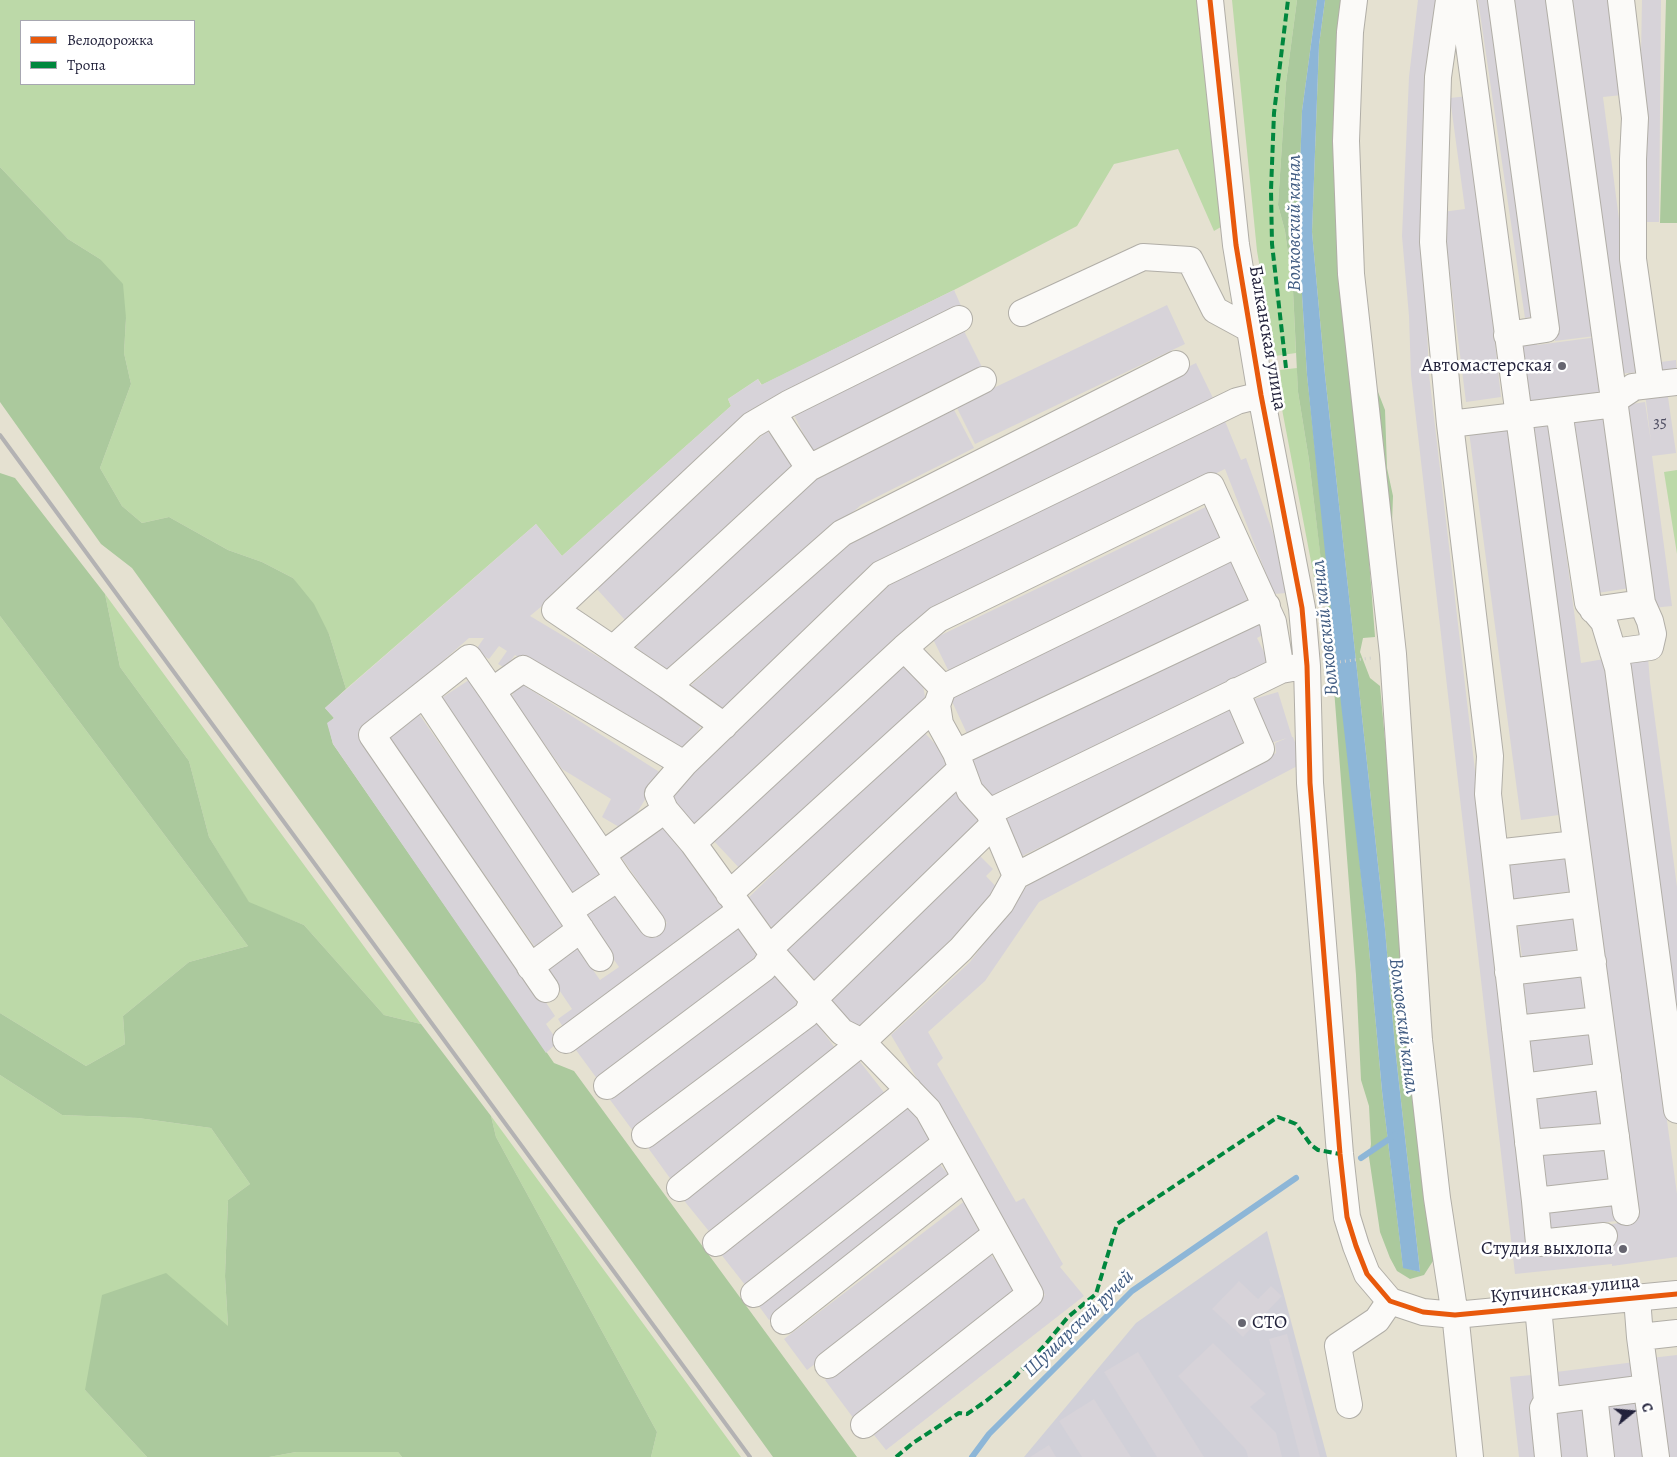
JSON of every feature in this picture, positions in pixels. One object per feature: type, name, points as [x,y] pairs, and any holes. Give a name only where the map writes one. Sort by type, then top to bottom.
[{"type":"street","name":"Балканская улица","points":[[1210,0],[1236,245],[1261,395],[1313,670],[1310,783],[1347,1217],[1367,1274],[1390,1302]]},
{"type":"street","points":[[1354,0],[1350,32],[1346,141],[1351,274],[1393,654],[1419,1040],[1436,1198],[1456,1319],[1470,1457]]},
{"type":"street","points":[[1449,0],[1438,77],[1433,242],[1450,424],[1490,756],[1488,794],[1539,1243],[1604,1236]]},
{"type":"street","points":[[1462,0],[1625,1201],[1535,1201]]},
{"type":"street","points":[[1501,0],[1546,329],[1508,335]]},
{"type":"street","points":[[1560,0],[1628,390]]},
{"type":"street","points":[[1613,652],[1650,647],[1653,634],[1650,621],[1642,603],[1628,390],[1633,258],[1635,118],[1621,0]]},
{"type":"street","points":[[1438,77],[1473,76]]},
{"type":"street","points":[[1022,313],[1143,257],[1190,260],[1215,310],[1250,329]]},
{"type":"street","points":[[724,726],[555,610],[752,426],[788,404],[959,319]]},
{"type":"street","points":[[668,686],[842,533],[1176,364]]},
{"type":"street","points":[[613,649],[809,468],[983,380]]},
{"type":"street","points":[[1450,424],[1607,405],[1628,390],[1677,382]]},
{"type":"street","points":[[864,1425],[1030,1294],[928,1110],[862,1042],[842,1032],[773,954],[693,843],[665,810],[658,794],[684,764],[881,574],[1237,402],[1261,395]]},
{"type":"street","points":[[1559,411],[1588,603],[1604,622],[1618,668],[1677,1110]]},
{"type":"street","points":[[773,413],[809,468]]},
{"type":"street","points":[[693,843],[904,648],[938,619],[1211,486],[1273,622],[1280,670]]},
{"type":"street","points":[[566,1040],[735,902],[940,696],[1237,544]]},
{"type":"street","points":[[1594,610],[1642,603]]},
{"type":"street","points":[[607,1086],[764,968],[773,954],[772,946],[959,761],[1267,606]]},
{"type":"street","points":[[904,648],[940,696],[940,724],[959,761],[970,791],[991,818],[1016,876]]},
{"type":"street","points":[[546,989],[372,735],[469,658],[618,878],[652,924]]},
{"type":"street","points":[[492,691],[524,669],[684,764]]},
{"type":"street","points":[[645,1135],[807,1014],[813,1000],[991,818],[1280,670],[1313,670]]},
{"type":"street","points":[[680,1188],[862,1042],[961,949],[1001,903],[1016,876],[1261,749],[1236,691]]},
{"type":"street","points":[[424,694],[600,958]]},
{"type":"street","points":[[603,854],[665,810]]},
{"type":"street","points":[[1495,853],[1576,844]]},
{"type":"street","points":[[530,967],[618,878]]},
{"type":"street","points":[[1502,914],[1584,904]]},
{"type":"street","points":[[1508,972],[1593,962]]},
{"type":"street","points":[[1515,1029],[1600,1020]]},
{"type":"street","points":[[1522,1087],[1608,1076]]},
{"type":"street","points":[[716,1243],[909,1090]]},
{"type":"street","points":[[1528,1143],[1616,1136]]},
{"type":"street","points":[[754,1294],[946,1143]]},
{"type":"street","points":[[784,1320],[965,1178]]},
{"type":"street","points":[[828,1365],[996,1234]]},
{"type":"street","name":"Купчинская улица","points":[[1390,1302],[1456,1319],[1538,1308],[1677,1294]]},
{"type":"street","points":[[1637,1298],[1640,1337],[1656,1457]]},
{"type":"street","points":[[1349,1404],[1338,1346],[1377,1320],[1390,1302]]},
{"type":"street","points":[[1538,1308],[1547,1401],[1543,1408],[1548,1457]]},
{"type":"street","points":[[1640,1337],[1677,1333]]},
{"type":"street","points":[[1547,1401],[1648,1388]]},
{"type":"street","points":[[1594,1395],[1601,1457]]},
{"type":"path","points":[[1313,670],[1378,657]]},
{"type":"shaded area","points":[[1267,1231],[1327,1457],[1024,1457],[1136,1323]]},
{"type":"green space","points":[[0,0],[1200,0],[1226,224],[1214,231],[1178,149],[1114,164],[1077,226],[954,290],[762,385],[758,379],[728,399],[731,406],[562,556],[536,524],[346,689],[329,634],[293,578],[262,562],[228,550],[169,517],[142,523],[122,506],[100,468],[131,384],[124,353],[126,318],[100,259],[68,239],[0,167]]},
{"type":"green space","points":[[1232,0],[1297,0],[1286,83],[1278,205],[1285,231],[1293,290],[1296,353],[1275,356],[1257,251]]},
{"type":"green space","points":[[1297,0],[1317,0],[1302,111],[1298,229],[1307,375],[1368,938],[1382,1091],[1403,1267],[1420,1272],[1325,375],[1312,232],[1319,45],[1325,0],[1342,0],[1358,382],[1378,392],[1385,410],[1387,468],[1393,496],[1392,523],[1368,546],[1375,637],[1363,638],[1360,652],[1370,678],[1380,686],[1428,1202],[1434,1245],[1433,1261],[1424,1275],[1410,1279],[1397,1271],[1380,1232],[1369,1157],[1371,1144],[1369,1106],[1361,1080],[1356,975],[1330,637],[1309,460],[1298,392],[1293,290],[1285,231],[1278,205],[1286,83]]},
{"type":"green space","points":[[1666,0],[1677,0],[1677,223],[1660,223]]},
{"type":"green space","points":[[0,167],[68,239],[100,259],[123,284],[126,318],[124,353],[131,384],[100,468],[122,506],[142,523],[169,517],[228,550],[262,562],[293,578],[314,604],[329,634],[346,689],[325,708],[334,718],[328,724],[333,744],[554,1063],[574,1071],[857,1457],[773,1457],[132,568],[101,544],[0,402]]},
{"type":"green space","points":[[1297,368],[1298,392],[1309,460],[1326,602],[1318,598],[1277,383],[1281,379],[1280,370]]},
{"type":"green space","points":[[1677,470],[1677,554],[1664,472]]},
{"type":"green space","points":[[0,473],[15,478],[105,594],[120,667],[189,761],[209,837],[249,902],[304,925],[384,1015],[421,1024],[491,1116],[496,1137],[657,1432],[651,1457],[402,1457],[398,1452],[296,1452],[269,1457],[147,1457],[85,1390],[102,1295],[166,1273],[228,1326],[225,1276],[228,1200],[250,1184],[211,1128],[138,1118],[62,1115],[0,1075],[0,1013],[86,1066],[125,1044],[123,1016],[189,962],[248,946],[0,616]]},
{"type":"green space","points":[[105,594],[421,1024],[384,1015],[304,925],[249,903],[209,837],[189,761],[120,667]]},
{"type":"green space","points":[[0,616],[248,946],[189,962],[123,1016],[125,1044],[86,1066],[0,1013]]},
{"type":"green space","points":[[0,1075],[62,1115],[138,1118],[211,1128],[250,1184],[228,1200],[225,1276],[228,1326],[85,1390],[147,1457],[0,1457]]},
{"type":"green space","points":[[491,1116],[741,1457],[651,1457],[657,1432],[496,1137]]},
{"type":"green space","points":[[296,1452],[398,1452],[402,1457],[269,1457]]},
{"type":"water","points":[[1317,0],[1325,0],[1319,45],[1312,232],[1325,375],[1420,1272],[1403,1268],[1382,1091],[1368,938],[1336,660],[1307,375],[1298,229],[1302,111]]},
{"type":"building","points":[[1418,0],[1437,0],[1426,306],[1429,374],[1531,1254],[1609,1246],[1606,1225],[1638,1220],[1621,1077],[1529,422],[1548,419],[1581,663],[1604,659],[1677,1194],[1677,1257],[1612,1266],[1612,1264],[1515,1274],[1411,375],[1409,316],[1402,236],[1409,77]]},
{"type":"building","points":[[1478,0],[1492,0],[1539,316],[1525,318]]},
{"type":"building","points":[[1509,0],[1549,0],[1595,336],[1555,341]]},
{"type":"building","points":[[1569,0],[1610,0],[1622,95],[1603,97],[1639,372],[1619,374]]},
{"type":"building","points":[[1642,0],[1661,0],[1659,222],[1638,222]]},
{"type":"building","points":[[1468,96],[1501,397],[1466,402],[1442,212],[1465,209],[1450,98]]},
{"type":"building","points":[[954,290],[962,308],[773,402],[579,575],[530,616],[686,709],[702,724],[682,756],[515,655],[505,668],[498,664],[507,651],[499,646],[489,659],[475,651],[484,638],[469,638],[364,730],[555,1016],[546,1024],[558,1042],[546,1053],[333,744],[327,723],[334,718],[325,708],[536,524],[562,556],[731,406],[728,399],[758,379],[761,385]]},
{"type":"building","points":[[1167,305],[1185,344],[975,444],[956,406]]},
{"type":"building","points":[[962,327],[982,367],[812,451],[792,411]]},
{"type":"building","name":"Автомастерская","points":[[1598,337],[1605,396],[1526,405],[1519,343],[1537,341],[1537,345]]},
{"type":"building","points":[[1676,360],[1677,374],[1663,376],[1661,362]]},
{"type":"building","points":[[1196,363],[1213,398],[868,569],[870,576],[720,720],[688,688],[847,544],[843,536]]},
{"type":"building","points":[[1667,390],[1676,453],[1652,456],[1672,606],[1652,608],[1625,405],[1645,402],[1651,442],[1645,393]]},
{"type":"building","points":[[952,406],[974,448],[861,505],[665,677],[632,643],[830,466]]},
{"type":"building","points":[[1606,418],[1630,588],[1591,594],[1567,423]]},
{"type":"building","points":[[1225,421],[1241,460],[1246,458],[1285,566],[1286,593],[1274,594],[1225,469],[932,611],[696,828],[667,795],[893,581]]},
{"type":"building","points":[[1507,427],[1559,815],[1521,820],[1469,432]]},
{"type":"building","points":[[767,431],[796,463],[625,620],[596,588]]},
{"type":"building","points":[[1212,504],[1231,544],[952,678],[933,639]]},
{"type":"building","points":[[1237,558],[1258,603],[970,740],[949,695]]},
{"type":"building","points":[[1262,620],[1268,632],[1257,638],[1270,664],[986,803],[965,760]]},
{"type":"building","points":[[1648,657],[1677,887],[1677,1026],[1626,661]]},
{"type":"building","points":[[901,663],[923,686],[926,702],[743,872],[712,839]]},
{"type":"building","points":[[472,678],[604,875],[573,896],[440,699]]},
{"type":"building","points":[[520,683],[661,773],[626,831],[602,817],[611,799],[562,769],[511,697]]},
{"type":"building","points":[[1278,692],[1292,737],[1303,763],[1039,902],[985,981],[928,1032],[943,1058],[937,1064],[1016,1202],[1024,1198],[1063,1264],[1060,1267],[1084,1296],[886,1450],[870,1430],[1045,1295],[891,1035],[970,962],[1029,883],[1276,753],[1275,743],[1287,738],[1268,744],[1254,699]]},
{"type":"building","points":[[1232,702],[1252,745],[1022,856],[1001,813]]},
{"type":"building","points":[[419,714],[566,925],[535,947],[388,736]]},
{"type":"building","points":[[922,730],[952,762],[776,932],[746,900]]},
{"type":"building","points":[[955,787],[982,813],[977,827],[815,980],[785,948]]},
{"type":"building","points":[[665,823],[729,915],[565,1030],[558,1019],[572,1009],[543,966],[575,944],[600,980],[619,967],[582,914],[617,889],[649,935],[667,923],[619,854]]},
{"type":"building","points":[[977,853],[993,869],[986,876],[1000,891],[855,1034],[825,1003]]},
{"type":"building","points":[[1568,855],[1572,891],[1512,899],[1507,862]]},
{"type":"building","points":[[1575,913],[1580,949],[1522,957],[1517,921]]},
{"type":"building","points":[[737,923],[763,957],[598,1080],[573,1046]]},
{"type":"building","points":[[773,971],[799,1005],[633,1131],[608,1097]]},
{"type":"building","points":[[1582,972],[1587,1008],[1528,1016],[1523,980]]},
{"type":"building","points":[[815,1021],[838,1052],[672,1181],[646,1145]]},
{"type":"building","points":[[1594,1031],[1599,1067],[1532,1075],[1527,1039]]},
{"type":"building","points":[[857,1058],[886,1095],[712,1235],[682,1198]]},
{"type":"building","points":[[1601,1087],[1605,1124],[1537,1131],[1533,1095]]},
{"type":"building","points":[[908,1107],[937,1144],[749,1290],[720,1253]]},
{"type":"building","points":[[1608,1145],[1612,1180],[1544,1188],[1537,1154]]},
{"type":"building","points":[[937,1161],[951,1178],[769,1320],[756,1302]]},
{"type":"building","points":[[966,1200],[989,1230],[807,1370],[784,1339]]},
{"type":"building","points":[[1614,1202],[1616,1221],[1548,1229],[1546,1210]]},
{"type":"building","points":[[991,1255],[1020,1293],[854,1419],[825,1380]]},
{"type":"building","name":"СТО","points":[[1239,1281],[1258,1299],[1271,1286],[1282,1296],[1243,1337],[1212,1309]]},
{"type":"building","points":[[1287,1334],[1320,1457],[1300,1457],[1269,1339]]},
{"type":"building","points":[[1213,1343],[1266,1394],[1250,1407],[1276,1433],[1282,1457],[1248,1457],[1246,1450],[1178,1376]]},
{"type":"building","points":[[1138,1352],[1204,1457],[1157,1457],[1104,1372]]},
{"type":"building","points":[[1677,1355],[1677,1457],[1664,1457],[1651,1358]]},
{"type":"building","points":[[1635,1362],[1638,1385],[1559,1395],[1556,1372]]},
{"type":"building","points":[[1532,1375],[1540,1457],[1519,1457],[1510,1377]]},
{"type":"building","points":[[1640,1395],[1648,1457],[1610,1457],[1603,1399]]},
{"type":"building","points":[[1094,1399],[1131,1457],[1082,1457],[1059,1421]]},
{"type":"building","points":[[1582,1400],[1589,1457],[1556,1457],[1549,1404]]},
{"type":"building","points":[[1049,1445],[1056,1457],[1030,1457]]},
{"type":"waterway","name":"Шушарский ручей","points":[[1361,1158],[1395,1135]]},
{"type":"waterway","name":"Шушарский ручей","points":[[972,1457],[989,1434],[1132,1291],[1296,1178]]},
{"type":"railway","points":[[0,435],[750,1457]]},
{"type":"marked path","points":[[1286,368],[1272,244],[1271,190],[1274,113],[1288,0]]},
{"type":"marked path","points":[[896,1457],[913,1443],[959,1413],[967,1414],[1011,1381],[1068,1317],[1096,1294],[1117,1224],[1278,1117],[1296,1124],[1311,1145],[1318,1150],[1340,1154]]},
{"type":"cycle path","points":[[1210,0],[1236,245],[1261,395],[1302,608],[1307,666],[1310,783],[1340,1154],[1347,1217],[1356,1246],[1367,1274],[1390,1301],[1423,1312],[1455,1315],[1677,1294]]},
{"type":"place","name":"Автомастерская","points":[[1562,366]]},
{"type":"place","name":"Студия выхлопа","points":[[1623,1249]]},
{"type":"place","name":"СТО","points":[[1242,1323]]},
{"type":"water label","name":"Волковский канал","points":[[1295,223]]},
{"type":"water label","name":"Волковский канал","points":[[1326,628]]},
{"type":"water label","name":"Волковский канал","points":[[1403,1026]]}]
